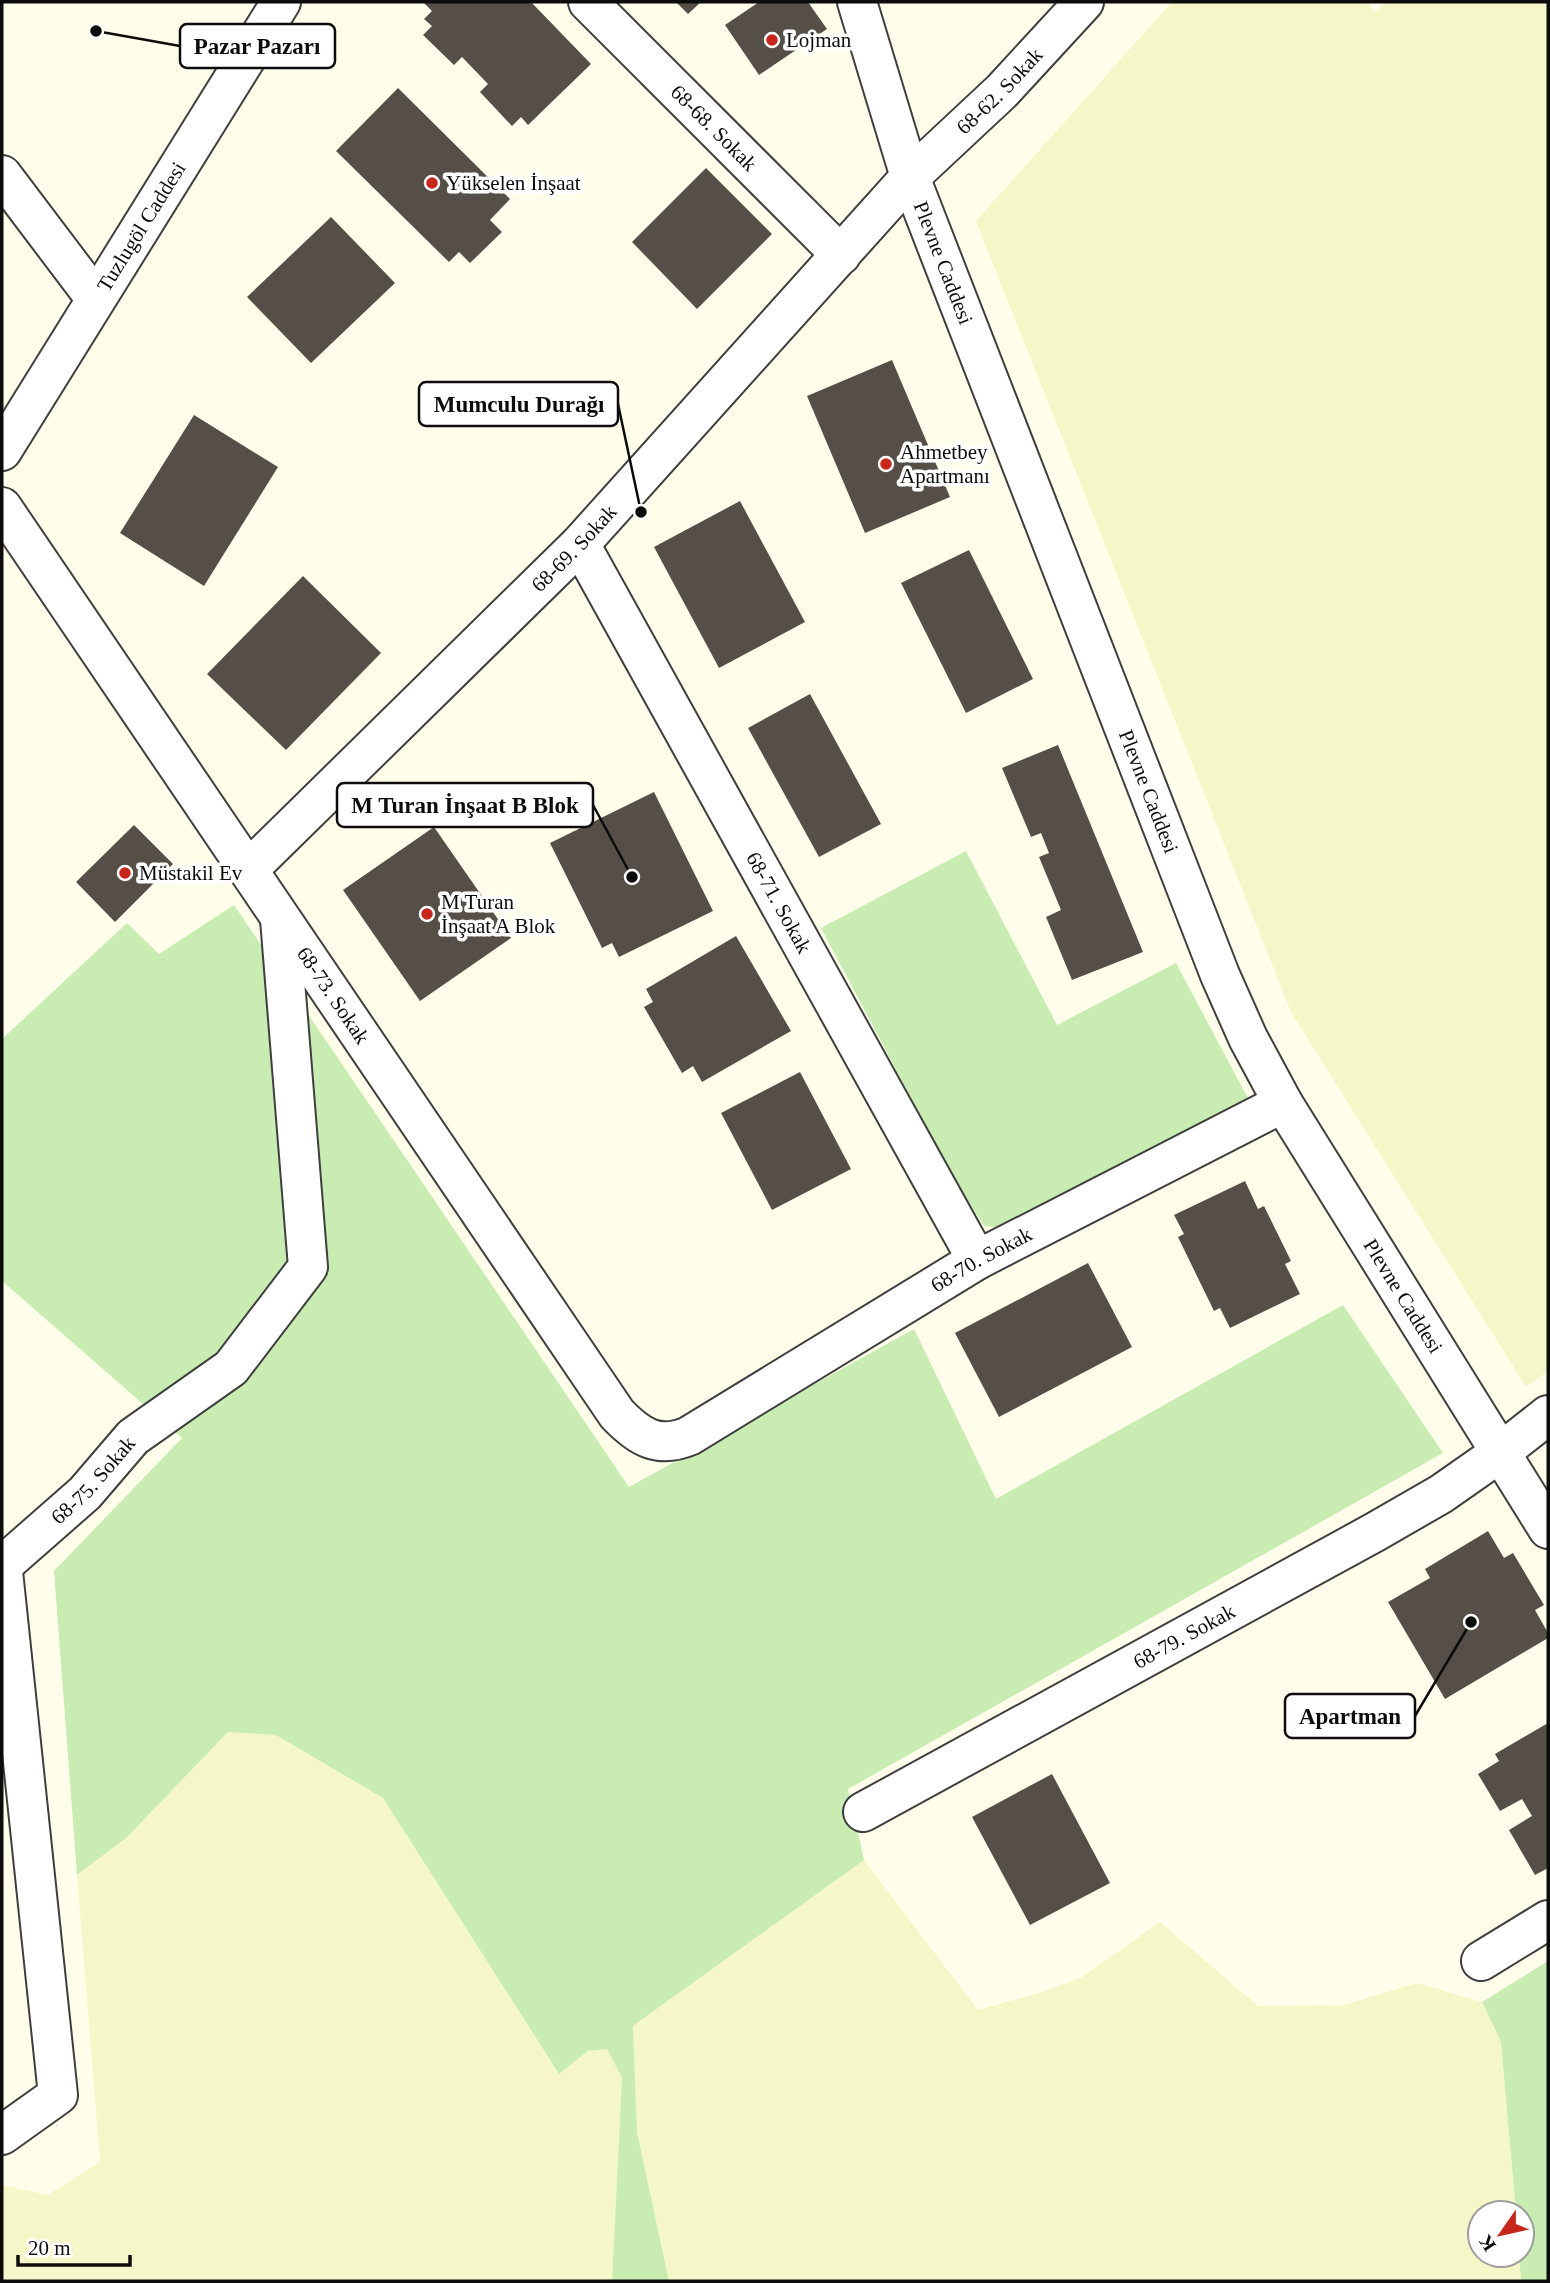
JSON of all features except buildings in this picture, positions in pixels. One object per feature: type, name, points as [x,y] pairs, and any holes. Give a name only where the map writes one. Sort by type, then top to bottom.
[{"type":"street","name":"Tuzlugöl Caddesi","points":[[2,451],[281,2]]},
{"type":"street","name":"68-68. Sokak","points":[[588,2],[841,255]]},
{"type":"street","name":"Plevne Caddesi","points":[[857,2],[910,177],[1211,952],[1248,1038],[1283,1103],[1548,1529]]},
{"type":"street","name":"68-62. Sokak","points":[[910,177],[1002,91],[1084,2]]},
{"type":"street","points":[[2,175],[95,298]]},
{"type":"street","name":"68-69. Sokak","points":[[248,870],[580,544],[910,177]]},
{"type":"street","name":"68-73. Sokak","points":[[2,507],[617,1414],[643,1436],[661,1442],[676,1442],[689,1436]]},
{"type":"street","name":"68-71. Sokak","points":[[580,544],[977,1259]]},
{"type":"street","name":"68-75. Sokak","points":[[2,2135],[58,2095],[2,1563],[85,1493],[132,1437],[231,1368],[307,1267],[280,917]]},
{"type":"street","name":"68-70. Sokak","points":[[689,1436],[977,1259],[1283,1103]]},
{"type":"street","name":"68-79. Sokak","points":[[863,1812],[1441,1494],[1548,1415]]},
{"type":"street","points":[[1481,1961],[1548,1920]]},
{"type":"green space","points":[[1172,2],[1367,2],[1375,12],[1386,2],[1548,2],[1548,1371],[1526,1387],[1291,1012],[976,221]]},
{"type":"green space","points":[[966,851],[1057,1025],[1176,963],[1250,1102],[1008,1229],[984,1226],[954,1179],[821,928]]},
{"type":"green space","points":[[234,905],[629,1487],[914,1329],[996,1499],[1343,1305],[1443,1453],[848,1789],[864,1860],[633,2026],[637,2132],[669,2281],[612,2281],[622,2078],[607,2049],[588,2051],[559,2074],[383,1798],[276,1735],[228,1732],[126,1838],[77,1875],[54,1571],[182,1438],[2,1281],[2,1039],[127,923],[159,954]]},
{"type":"green space","points":[[228,1732],[276,1735],[383,1798],[558,2073],[588,2051],[607,2049],[622,2078],[612,2281],[2,2281],[2,2185],[48,2195],[100,2162],[77,1875],[126,1838]]},
{"type":"green space","points":[[864,1860],[978,2010],[1046,1991],[1082,1977],[1160,1922],[1258,2006],[1344,2005],[1417,1983],[1482,2002],[1501,2042],[1515,2199],[1466,2199],[1466,2269],[1520,2269],[1521,2281],[669,2281],[637,2132],[633,2026]]},
{"type":"green space","points":[[1548,1961],[1548,2281],[1521,2281],[1520,2269],[1536,2269],[1536,2199],[1515,2199],[1501,2042],[1482,2002]]},
{"type":"place","name":"Pazar Pazarı","points":[[96,31]]},
{"type":"place","name":"Lojman","points":[[772,40]]},
{"type":"place","name":"Yükselen İnşaat","points":[[432,183]]},
{"type":"place","name":"Ahmetbey Apartmanı","points":[[886,464]]},
{"type":"place","name":"Mumculu Durağı","points":[[641,512]]},
{"type":"place","name":"Müstakil Ev","points":[[125,873]]},
{"type":"place","name":"M Turan İnşaat B Blok","points":[[632,877]]},
{"type":"place","name":"M Turan İnşaat A Blok","points":[[427,914]]},
{"type":"place","name":"Apartman","points":[[1471,1622]]}]
